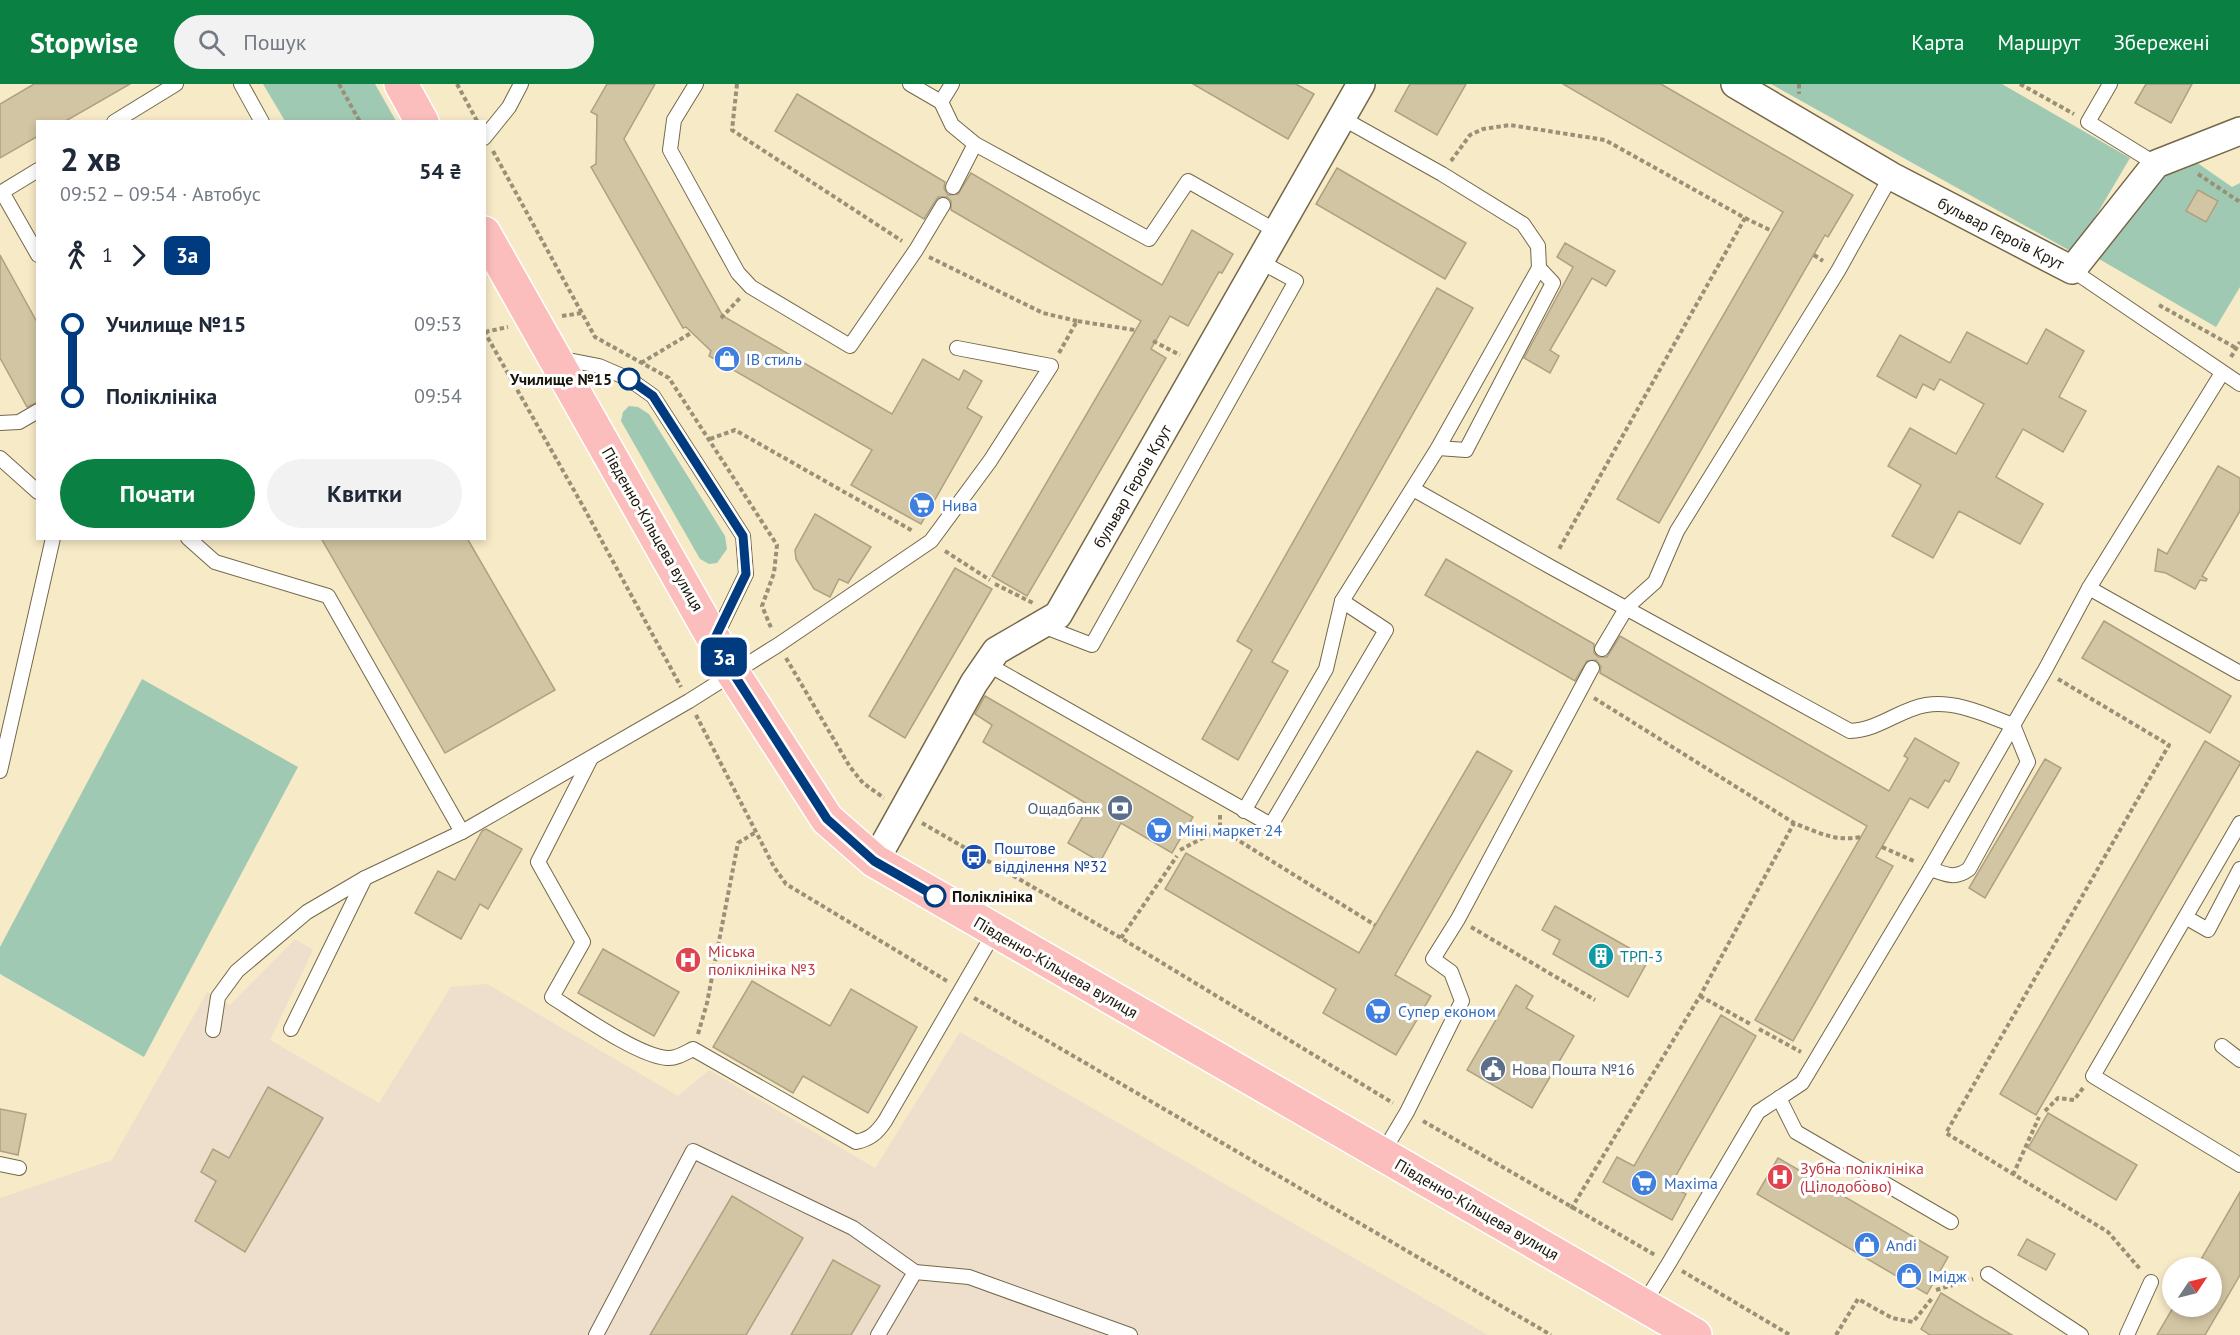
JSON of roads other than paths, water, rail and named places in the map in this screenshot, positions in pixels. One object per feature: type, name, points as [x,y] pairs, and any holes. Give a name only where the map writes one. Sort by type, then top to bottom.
[{"type":"main road","points":[[401,84],[421,120]]},
{"type":"main road","name":"Південно-Кільцева вулиця","points":[[486,236],[733,673],[827,819],[874,861],[1642,1305],[1679,1331]]},
{"type":"street","name":"бульвар Героїв Крут","points":[[874,861],[974,683],[996,651],[1049,620],[1261,262],[1361,84]]},
{"type":"street","name":"бульвар Героїв Крут","points":[[1735,84],[1891,176],[2072,270],[2165,160],[2240,131]]},
{"type":"lane","points":[[129,117],[176,84]]},
{"type":"lane","points":[[241,84],[261,120]]},
{"type":"lane","points":[[488,143],[520,84]]},
{"type":"lane","points":[[696,84],[674,120],[670,150],[738,273],[751,287],[850,346],[916,250],[943,205]]},
{"type":"lane","points":[[910,84],[941,102],[952,125],[975,144],[1149,240],[1188,181],[1278,232]]},
{"type":"lane","points":[[941,102],[952,84]]},
{"type":"lane","points":[[2110,84],[2088,122],[2165,160]]},
{"type":"lane","points":[[1244,811],[1326,669],[1342,601],[1438,448],[1539,268],[1538,246],[1523,224],[1442,174],[1342,118]]},
{"type":"lane","points":[[953,187],[975,144]]},
{"type":"lane","points":[[36,171],[2,192],[36,252]]},
{"type":"lane","points":[[1602,649],[1627,607],[1655,582],[1677,531],[1838,271],[1891,176]]},
{"type":"lane","points":[[1049,620],[1092,645],[1296,281],[1261,262]]},
{"type":"lane","points":[[1438,448],[1466,450],[1553,283],[1539,268]]},
{"type":"lane","points":[[2072,270],[2240,384]]},
{"type":"lane","points":[[213,1030],[218,997],[237,972],[307,912],[365,878],[462,831],[591,758],[778,645],[931,541],[990,461],[1051,366],[957,348]]},
{"type":"lane","points":[[556,357],[599,366],[629,379],[653,396],[743,536],[746,574],[715,638]]},
{"type":"lane","points":[[1642,1305],[1758,1112],[1802,1083],[1930,869],[2045,670],[2089,588],[2222,373]]},
{"type":"lane","points":[[0,423],[19,422],[36,412]]},
{"type":"lane","points":[[0,458],[36,490]]},
{"type":"lane","points":[[1413,489],[1850,731],[1863,731],[1925,705],[1955,705],[2013,724]]},
{"type":"lane","points":[[0,771],[53,540]]},
{"type":"lane","points":[[190,540],[215,562],[328,596],[462,831]]},
{"type":"lane","points":[[2089,588],[2240,673]]},
{"type":"lane","points":[[987,664],[1271,825],[1386,630],[1342,601]]},
{"type":"lane","points":[[1382,1154],[1407,1112],[1462,1001],[1451,972],[1433,959],[1458,919],[1592,668]]},
{"type":"lane","points":[[1930,869],[1952,876],[1960,875],[1969,869],[2028,762],[2013,724]]},
{"type":"lane","points":[[591,758],[538,862],[584,942],[552,997],[601,1028],[652,1055],[670,1059],[693,1049],[856,1142],[864,1140],[879,1130],[885,1121],[995,931]]},
{"type":"lane","points":[[2240,823],[2187,918],[2093,1076],[2240,1165]]},
{"type":"lane","points":[[2187,918],[2208,930],[2240,869]]},
{"type":"lane","points":[[291,1029],[365,878]]},
{"type":"lane","points":[[2222,1046],[2240,1060]]},
{"type":"lane","points":[[1779,1098],[1796,1132],[1951,1222]]},
{"type":"lane","points":[[596,1335],[693,1151],[853,1228],[915,1272],[969,1277],[1130,1335]]},
{"type":"lane","points":[[0,1164],[19,1168]]},
{"type":"lane","points":[[879,1335],[915,1272]]},
{"type":"lane","points":[[1988,1274],[2081,1335]]},
{"type":"lane","points":[[2127,1335],[2151,1282]]},
{"type":"place","name":"ІВ стиль","points":[[727,359]]},
{"type":"place","name":"Училище №15","points":[[629,379]]},
{"type":"place","name":"Нива","points":[[922,505]]},
{"type":"place","name":"Ощадбанк","points":[[1120,808]]},
{"type":"place","name":"Міні маркет 24","points":[[1159,830]]},
{"type":"place","name":"Поштове відділення №32","points":[[974,857]]},
{"type":"place","name":"Поліклініка","points":[[935,896]]},
{"type":"place","name":"ТРП-3","points":[[1601,956]]},
{"type":"place","name":"Міська поліклініка №3","points":[[688,960]]},
{"type":"place","name":"Супер економ","points":[[1378,1011]]},
{"type":"place","name":"Нова Пошта №16","points":[[1493,1069]]},
{"type":"place","name":"Зубна поліклініка (Цілодобово)","points":[[1780,1177]]},
{"type":"place","name":"Maxima","points":[[1644,1183]]},
{"type":"place","name":"Andi","points":[[1867,1245]]},
{"type":"place","name":"Імідж","points":[[1909,1276]]}]
